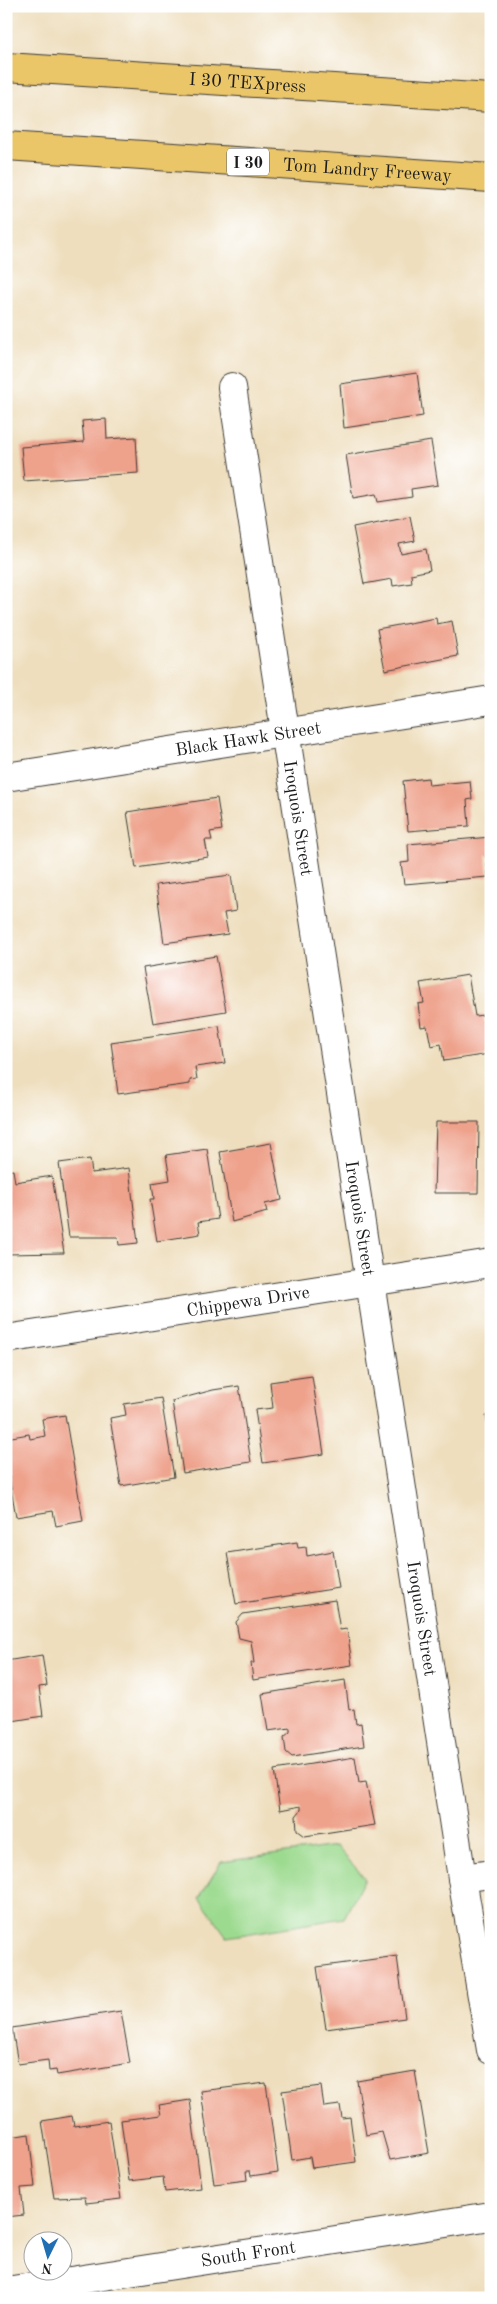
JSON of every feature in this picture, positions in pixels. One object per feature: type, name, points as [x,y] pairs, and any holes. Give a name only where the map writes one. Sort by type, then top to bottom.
[{"type":"highway","name":"I 30 TEXpress","points":[[6,67],[491,98]]},
{"type":"highway","name":"Tom Landry Freeway","points":[[6,146],[491,178]]},
{"type":"street","name":"Iroquois Street","points":[[232,387],[462,1878],[491,2050]]},
{"type":"street","name":"Black Hawk Street","points":[[6,777],[491,700]]},
{"type":"street","name":"Chippewa Drive","points":[[6,1339],[491,1263]]},
{"type":"street","points":[[462,1878],[491,1874]]},
{"type":"street","name":"South Front","points":[[6,2291],[491,2216]]},
{"type":"green space","points":[[336,1846],[365,1878],[344,1918],[227,1937],[199,1898],[221,1862]]},
{"type":"building","points":[[417,373],[423,416],[344,428],[340,384]]},
{"type":"building","points":[[106,419],[107,439],[136,437],[138,473],[24,481],[21,447],[84,442],[82,421]]},
{"type":"building","points":[[431,441],[438,485],[411,489],[412,497],[378,502],[376,494],[353,498],[346,455]]},
{"type":"building","points":[[410,516],[415,541],[399,544],[401,554],[426,549],[430,570],[411,574],[412,583],[393,586],[392,579],[364,584],[353,527]]},
{"type":"building","points":[[436,618],[437,624],[452,621],[458,656],[385,670],[377,629]]},
{"type":"building","points":[[428,778],[429,785],[470,781],[472,799],[467,800],[469,826],[408,831],[403,781]]},
{"type":"building","points":[[217,798],[222,830],[210,832],[212,840],[205,840],[208,857],[136,868],[127,812]]},
{"type":"building","points":[[491,837],[491,855],[486,855],[488,877],[404,884],[401,863],[409,862],[408,844]]},
{"type":"building","points":[[231,875],[236,911],[224,913],[228,934],[164,943],[156,885]]},
{"type":"building","points":[[216,956],[226,1011],[153,1023],[143,968]]},
{"type":"building","points":[[468,975],[475,1016],[483,1015],[484,1021],[488,1021],[491,1047],[488,1048],[489,1054],[444,1061],[441,1044],[431,1046],[427,1026],[421,1027],[418,1004],[424,1003],[420,983]]},
{"type":"building","points":[[219,1026],[225,1063],[195,1067],[197,1079],[190,1080],[190,1084],[118,1094],[111,1042]]},
{"type":"building","points":[[436,1122],[479,1122],[478,1193],[434,1193]]},
{"type":"building","points":[[271,1143],[282,1200],[265,1204],[267,1212],[232,1222],[220,1152]]},
{"type":"building","points":[[207,1149],[218,1219],[198,1222],[200,1234],[157,1241],[150,1199],[154,1199],[152,1183],[170,1180],[166,1155]]},
{"type":"building","points":[[90,1159],[92,1173],[129,1168],[138,1243],[119,1245],[118,1237],[69,1237],[59,1163]]},
{"type":"building","points":[[13,1170],[15,1182],[52,1176],[64,1253],[6,1254],[6,1171]]},
{"type":"building","points":[[312,1376],[324,1454],[263,1463],[255,1410],[273,1408],[270,1382]]},
{"type":"building","points":[[239,1386],[251,1462],[183,1473],[172,1401],[213,1390]]},
{"type":"building","points":[[161,1398],[174,1477],[121,1486],[110,1418],[126,1415],[124,1404]]},
{"type":"building","points":[[65,1415],[83,1521],[56,1526],[53,1511],[16,1517],[6,1459],[6,1438],[29,1434],[30,1439],[45,1436],[42,1419]]},
{"type":"building","points":[[491,1415],[491,1441],[490,1441],[486,1416]]},
{"type":"building","points":[[297,1542],[298,1548],[306,1547],[307,1556],[333,1551],[339,1588],[236,1604],[227,1553]]},
{"type":"building","points":[[335,1600],[340,1630],[347,1629],[352,1665],[253,1680],[251,1663],[254,1663],[251,1641],[239,1638],[236,1622],[243,1614]]},
{"type":"building","points":[[42,1655],[47,1686],[39,1687],[43,1716],[6,1722],[6,1661]]},
{"type":"building","points":[[345,1680],[349,1710],[354,1709],[356,1724],[361,1723],[364,1746],[292,1757],[286,1752],[284,1737],[290,1732],[290,1728],[268,1731],[262,1694]]},
{"type":"building","points":[[355,1757],[359,1783],[366,1782],[375,1825],[305,1836],[297,1830],[296,1816],[301,1810],[301,1806],[280,1810],[274,1770]]},
{"type":"building","points":[[397,1956],[405,2018],[326,2029],[317,1967]]},
{"type":"building","points":[[121,2011],[130,2063],[57,2075],[56,2070],[49,2071],[48,2060],[18,2064],[12,2028]]},
{"type":"building","points":[[415,2071],[429,2153],[390,2160],[382,2132],[366,2135],[357,2081]]},
{"type":"building","points":[[266,2083],[278,2172],[251,2176],[250,2171],[246,2171],[247,2180],[214,2184],[201,2091]]},
{"type":"building","points":[[321,2086],[324,2107],[340,2105],[342,2118],[350,2117],[356,2162],[312,2168],[310,2157],[292,2160],[282,2091]]},
{"type":"building","points":[[190,2100],[201,2188],[165,2192],[163,2177],[129,2181],[121,2120],[161,2115],[159,2105]]},
{"type":"building","points":[[72,2116],[74,2126],[109,2121],[121,2199],[86,2203],[85,2197],[54,2198],[42,2121]]},
{"type":"building","points":[[6,2123],[9,2123],[10,2137],[29,2134],[35,2187],[21,2188],[24,2215],[6,2217]]},
{"type":"building","points":[[491,2293],[491,2298],[475,2298],[475,2296]]}]
